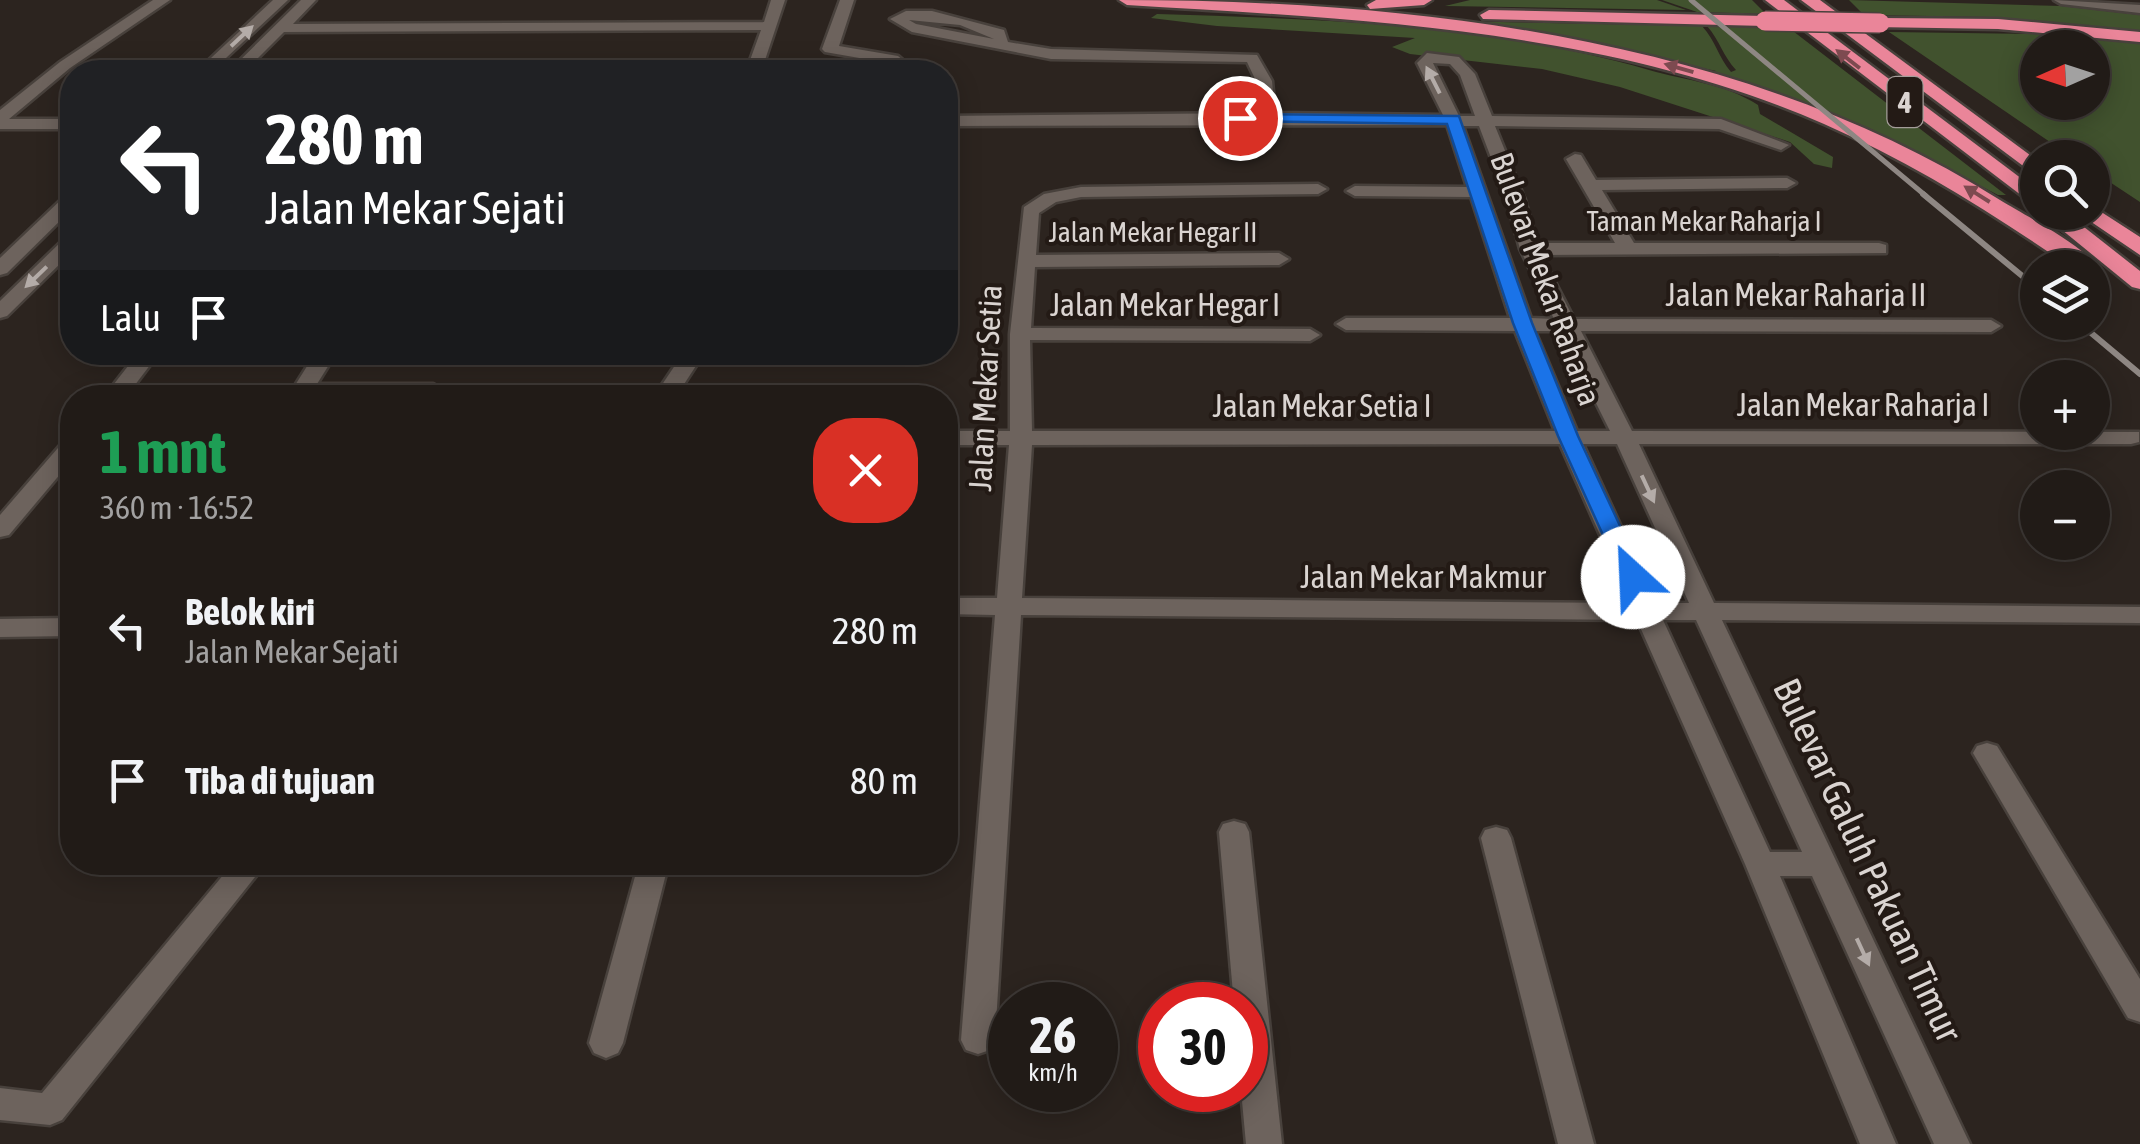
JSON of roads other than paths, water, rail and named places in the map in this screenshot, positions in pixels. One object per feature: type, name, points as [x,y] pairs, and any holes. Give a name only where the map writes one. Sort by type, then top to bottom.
[{"type":"highway","points":[[1127,0],[1420,22],[1634,56],[1741,86],[1896,149],[1980,195],[2062,250]]},
{"type":"highway","points":[[1288,10],[1424,0]]},
{"type":"highway","name":"4","points":[[1773,0],[2020,188]]},
{"type":"highway","name":"4","points":[[1809,0],[2020,157]]},
{"type":"highway","points":[[1288,10],[1998,24],[2140,37]]},
{"type":"highway","points":[[1937,95],[2020,146]]},
{"type":"highway","points":[[2110,203],[2140,222]]},
{"type":"highway","points":[[2110,226],[2140,248]]},
{"type":"highway","points":[[2074,230],[2140,282]]},
{"type":"highway","points":[[2110,284],[2140,307]]},
{"type":"street","points":[[75,60],[162,0]]},
{"type":"street","points":[[216,60],[281,0]]},
{"type":"street","points":[[248,60],[309,0]]},
{"type":"street","points":[[757,60],[778,0]]},
{"type":"street","points":[[847,0],[830,49],[894,60]]},
{"type":"street","points":[[2062,0],[2140,9]]},
{"type":"street","points":[[996,46],[1002,40],[999,33],[974,25],[919,14],[897,19],[912,28],[996,46],[1051,54],[1252,58],[1264,81],[1267,118]]},
{"type":"street","points":[[281,28],[767,26]]},
{"type":"street","name":"Bulevar Mekar Raharja","points":[[1649,612],[1568,436],[1522,323],[1480,192],[1453,119],[1425,63],[1427,58],[1454,60],[1464,68],[1491,120],[1529,248],[1624,436],[1706,613]]},
{"type":"street","points":[[0,121],[60,72]]},
{"type":"street","points":[[958,121],[1267,118],[1720,124],[1781,145]]},
{"type":"street","points":[[0,121],[60,124]]},
{"type":"street","points":[[1575,158],[1627,248]]},
{"type":"street","points":[[1592,184],[1787,182]]},
{"type":"street","name":"Jalan Mekar Setia","points":[[978,1040],[1020,438],[1020,334],[1030,211],[1064,194],[1318,189]]},
{"type":"street","points":[[1354,190],[1480,192]]},
{"type":"street","points":[[0,269],[60,211]]},
{"type":"street","points":[[48,223],[60,222]]},
{"type":"street","name":"Taman Mekar Raharja I","points":[[1529,248],[1879,248]]},
{"type":"street","points":[[0,312],[60,254]]},
{"type":"street","name":"Jalan Mekar Hegar II","points":[[1028,261],[1279,259]]},
{"type":"street","name":"Jalan Mekar Raharja II","points":[[1346,324],[1991,326]]},
{"type":"street","name":"Jalan Mekar Hegar I","points":[[1020,334],[1310,335]]},
{"type":"street","points":[[123,385],[140,365]]},
{"type":"street","name":"Jalan Mekar Raharja I","points":[[1624,436],[2131,438]]},
{"type":"street","name":"Jalan Mekar Setia I","points":[[958,438],[1624,436]]},
{"type":"street","points":[[0,530],[60,460]]},
{"type":"street","name":"Jalan Mekar Makmur","points":[[958,606],[2140,615]]},
{"type":"street","points":[[1649,612],[1878,1144]]},
{"type":"street","name":"Bulevar Galuh Pakuan Timur","points":[[1706,613],[1952,1144]]},
{"type":"street","points":[[0,628],[60,628]]},
{"type":"street","points":[[1986,753],[2140,1008]]},
{"type":"street","points":[[1234,832],[1264,1144]]},
{"type":"street","points":[[1496,838],[1576,1144]]},
{"type":"street","points":[[1760,864],[1823,864]]},
{"type":"street","points":[[0,1104],[50,1109],[241,875]]},
{"type":"street","points":[[606,1043],[651,875]]},
{"type":"railway","points":[[1691,0],[1926,196]]},
{"type":"railway","points":[[1923,194],[2020,274]]},
{"type":"railway","points":[[2099,340],[2140,374]]}]
